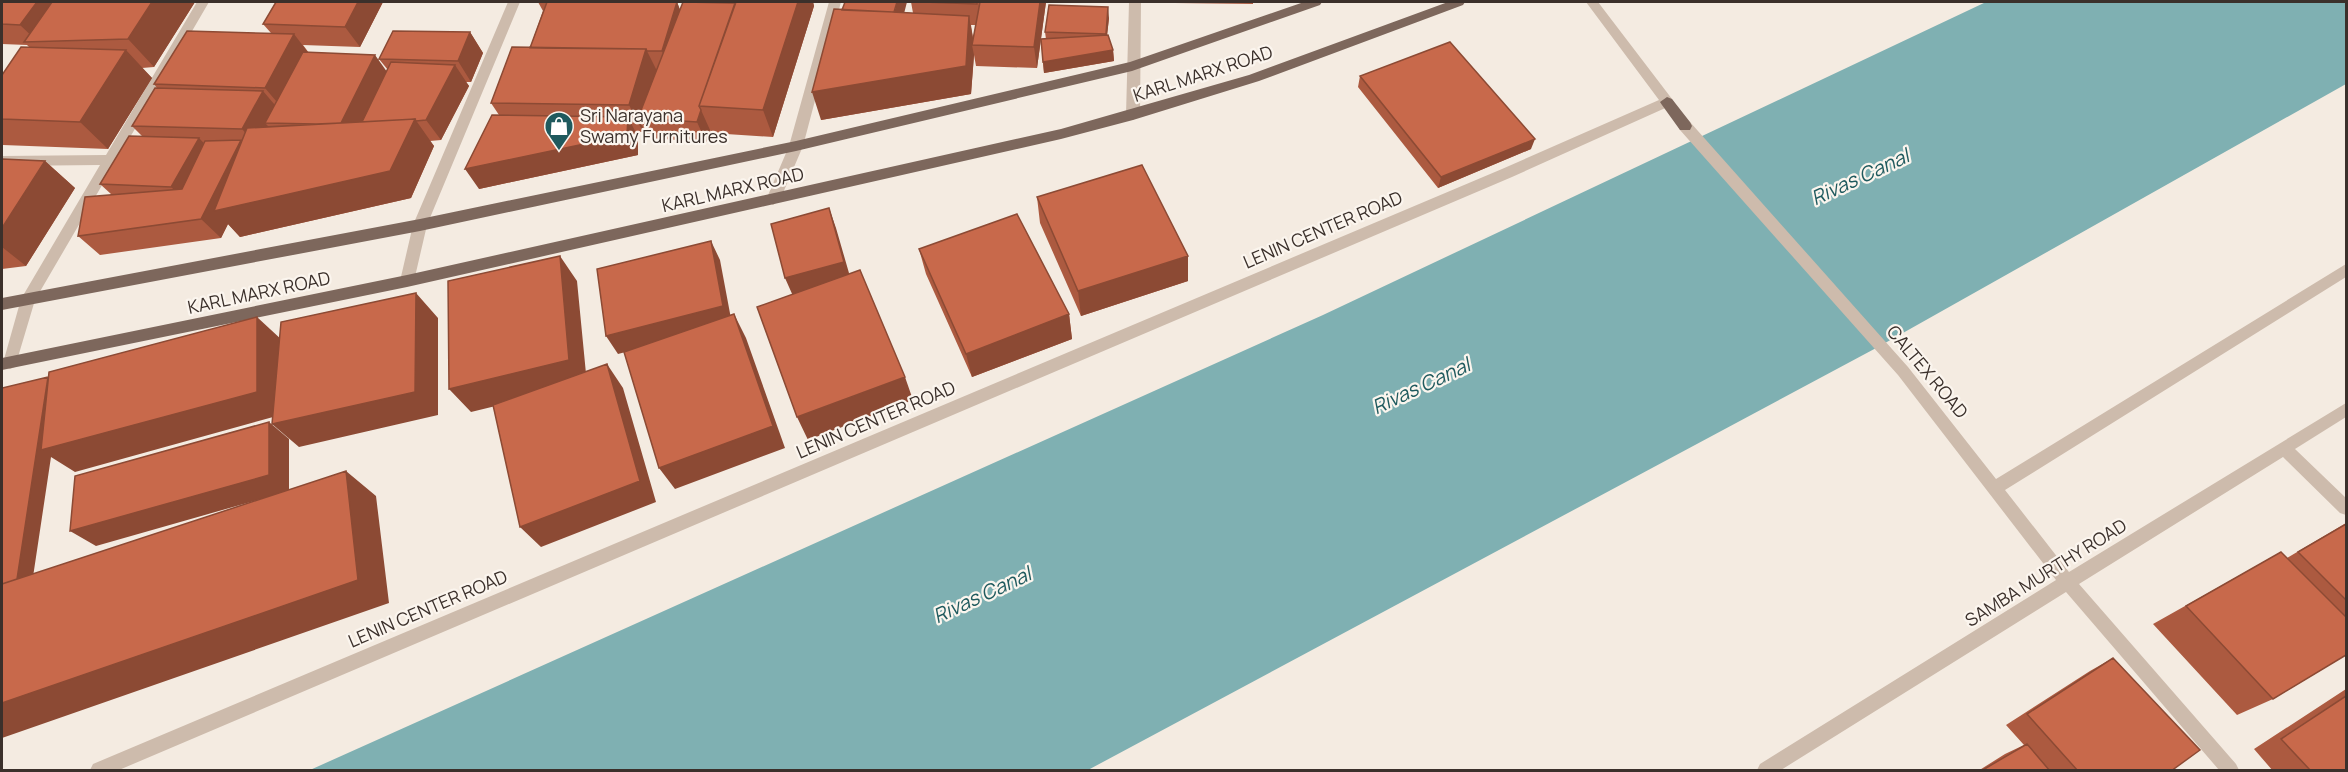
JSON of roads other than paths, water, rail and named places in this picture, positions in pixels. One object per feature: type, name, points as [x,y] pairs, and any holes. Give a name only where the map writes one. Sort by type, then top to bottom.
[{"type":"main road","name":"KARL MARX ROAD","points":[[2,304],[420,225],[796,146],[1132,66],[1316,2]]},
{"type":"main road","name":"KARL MARX ROAD","points":[[6,364],[406,281],[1061,134],[1133,115],[1254,78],[1459,2]]},
{"type":"main road","name":"CALTEX ROAD","points":[[1667,102],[1685,126]]},
{"type":"street","points":[[6,364],[27,299],[203,2]]},
{"type":"street","points":[[406,281],[420,225],[514,2]]},
{"type":"street","points":[[773,200],[796,146],[835,2]]},
{"type":"street","points":[[1133,115],[1132,66],[1136,2]]},
{"type":"street","name":"CALTEX ROAD","points":[[1592,2],[1667,102]]},
{"type":"street","name":"LENIN CENTER ROAD","points":[[99,771],[1507,173],[1667,102]]},
{"type":"street","name":"CALTEX ROAD","points":[[1685,126],[1903,371],[2068,583],[2230,771]]},
{"type":"street","points":[[2,161],[110,160]]},
{"type":"street","points":[[1995,488],[2346,270]]},
{"type":"street","name":"SAMBA MURTHY ROAD","points":[[1771,769],[2346,408]]},
{"type":"street","points":[[2284,447],[2346,508]]},
{"type":"water","name":"Rivas Canal","points":[[1986,2],[2346,2],[2346,84],[1878,347],[1088,770],[310,770],[1323,315]]},
{"type":"place","name":"Sri Narayana Swamy Furnitures","points":[[559,152]]}]
